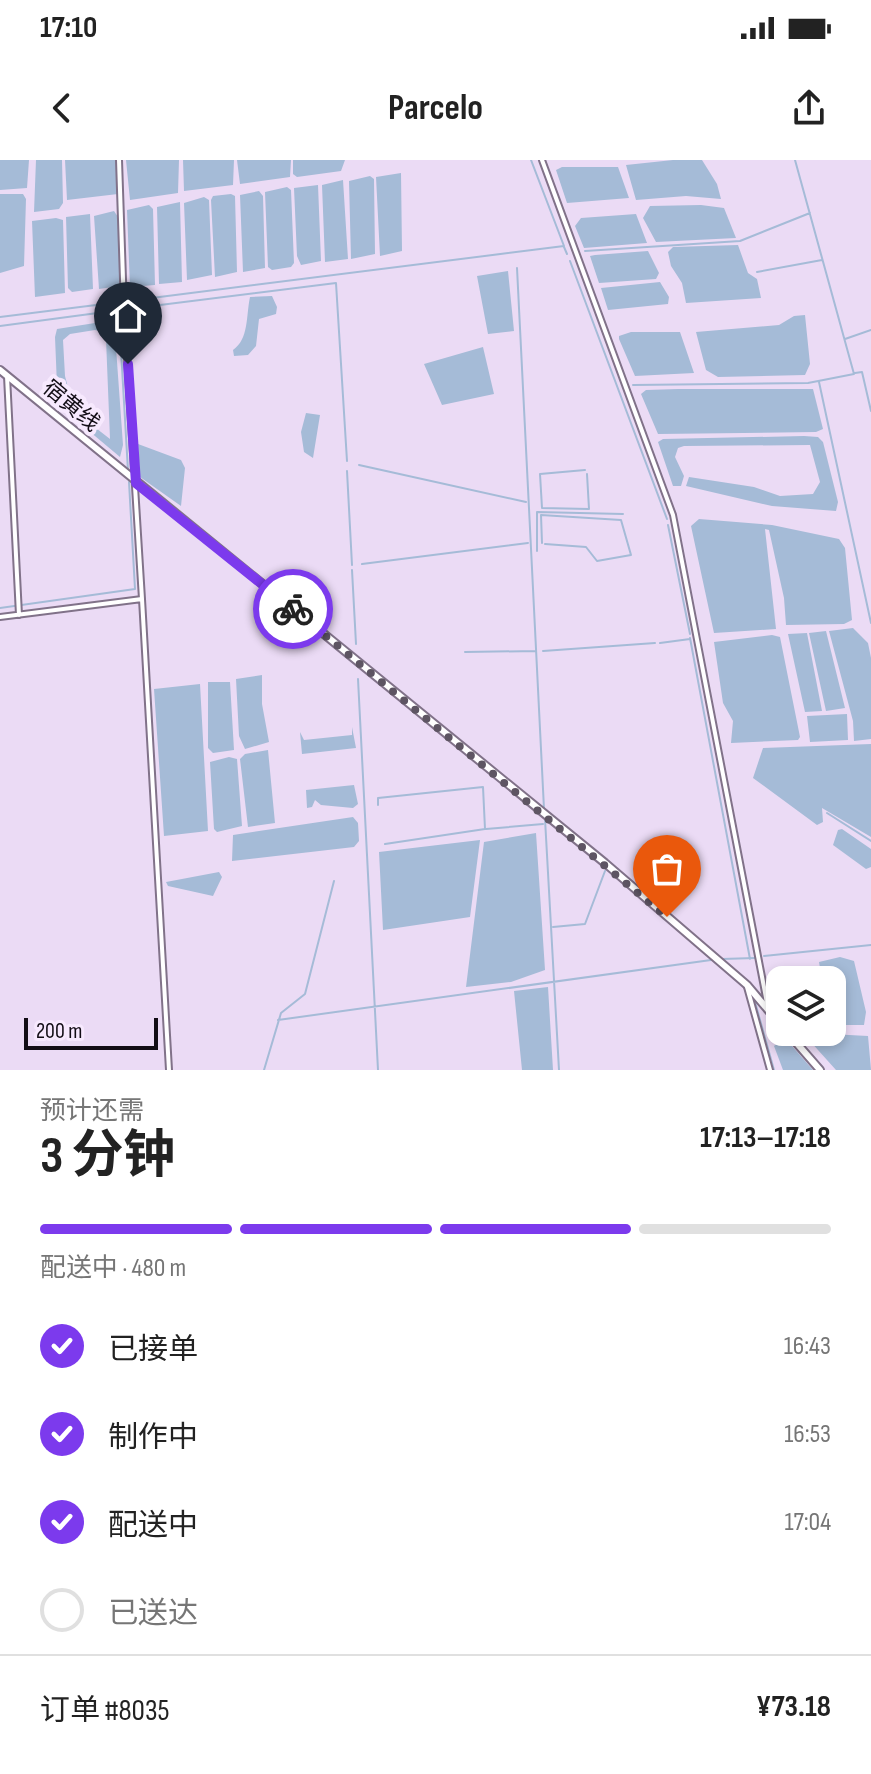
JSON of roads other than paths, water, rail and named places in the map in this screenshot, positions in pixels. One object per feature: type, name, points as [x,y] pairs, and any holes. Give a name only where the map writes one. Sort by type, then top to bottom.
[{"type":"main road","name":"宿黄线","points":[[0,370],[605,863],[747,985],[766,1008]]},
{"type":"main road","points":[[799,1046],[820,1070]]},
{"type":"street","points":[[119,160],[124,309],[169,1070]]},
{"type":"street","points":[[542,160],[673,515],[766,1000]]},
{"type":"street","points":[[7,376],[19,615]]},
{"type":"street","points":[[0,617],[142,599]]},
{"type":"street","points":[[747,985],[770,1070]]},
{"type":"water","points":[[0,160],[29,160],[27,188],[0,190]]},
{"type":"water","points":[[36,160],[62,160],[63,203],[59,209],[34,212]]},
{"type":"water","points":[[65,160],[117,160],[118,194],[67,200]]},
{"type":"water","points":[[126,160],[179,160],[178,193],[130,200]]},
{"type":"water","points":[[183,160],[234,160],[233,185],[184,191]]},
{"type":"water","points":[[237,160],[291,160],[290,177],[240,184]]},
{"type":"water","points":[[293,160],[345,160],[341,171],[297,177],[293,174]]},
{"type":"water","points":[[702,160],[717,184],[721,199],[686,196],[636,200],[626,165]]},
{"type":"water","points":[[562,167],[618,167],[629,198],[567,203],[556,170]]},
{"type":"water","points":[[401,173],[402,251],[380,256],[376,177]]},
{"type":"water","points":[[370,176],[374,179],[375,254],[351,259],[349,181]]},
{"type":"water","points":[[343,180],[348,259],[325,262],[322,185]]},
{"type":"water","points":[[318,185],[321,261],[301,265],[297,256],[294,188]]},
{"type":"water","points":[[287,187],[291,190],[294,263],[291,267],[272,270],[268,267],[265,192]]},
{"type":"water","points":[[259,191],[263,196],[265,268],[243,272],[240,195]]},
{"type":"water","points":[[0,194],[23,194],[26,199],[24,266],[0,273]]},
{"type":"water","points":[[213,196],[235,196],[237,272],[215,277],[211,200]]},
{"type":"water","points":[[204,197],[209,200],[212,275],[187,280],[184,203]]},
{"type":"water","points":[[180,202],[182,282],[159,284],[157,207]]},
{"type":"water","points":[[149,205],[153,209],[155,285],[130,287],[127,210]]},
{"type":"water","points":[[650,206],[724,208],[736,238],[656,242],[643,218]]},
{"type":"water","points":[[114,211],[118,217],[120,286],[99,289],[94,216]]},
{"type":"water","points":[[90,214],[93,289],[72,292],[68,288],[66,217]]},
{"type":"water","points":[[636,214],[647,243],[584,248],[575,226],[581,218]]},
{"type":"water","points":[[63,220],[65,293],[35,297],[32,221]]},
{"type":"water","points":[[738,245],[748,273],[757,279],[761,298],[686,303],[682,283],[671,266],[668,252],[673,247]]},
{"type":"water","points":[[648,251],[659,273],[656,279],[599,283],[590,256]]},
{"type":"water","points":[[508,271],[514,331],[488,334],[477,276]]},
{"type":"water","points":[[660,282],[669,297],[668,304],[608,310],[601,288]]},
{"type":"water","points":[[272,296],[277,307],[276,314],[259,319],[256,346],[248,355],[234,356],[233,350],[244,333],[250,297]]},
{"type":"water","points":[[805,315],[810,364],[805,375],[718,377],[706,370],[696,332],[779,325],[794,316]]},
{"type":"water","points":[[114,320],[123,445],[120,457],[64,410],[63,388],[57,386],[57,329]],"holes":[[[95,330],[103,332],[106,339],[110,439],[74,411],[65,376],[63,340],[70,334]]]},
{"type":"water","points":[[631,332],[680,332],[694,373],[635,376],[619,339],[619,336]]},
{"type":"water","points":[[483,347],[494,394],[442,405],[424,364]]},
{"type":"water","points":[[813,389],[823,429],[816,432],[658,434],[641,394],[646,390]]},
{"type":"water","points":[[306,413],[320,415],[313,458],[304,452],[301,432]]},
{"type":"water","points":[[818,437],[823,442],[838,502],[836,511],[772,506],[686,486],[689,477],[754,487],[780,496],[813,494],[820,482],[810,445],[684,446],[678,448],[675,457],[684,476],[681,486],[673,486],[658,442],[663,439]]},
{"type":"water","points":[[138,444],[181,460],[185,468],[181,506],[140,477]]},
{"type":"water","points":[[699,519],[772,525],[839,539],[845,548],[852,620],[844,624],[786,625],[784,598],[769,530],[765,529],[776,629],[714,633],[691,526]]},
{"type":"water","points":[[853,628],[868,643],[871,658],[871,739],[854,741],[853,721],[829,631]]},
{"type":"water","points":[[826,631],[845,708],[826,711],[809,633]]},
{"type":"water","points":[[807,633],[822,711],[805,712],[788,634]]},
{"type":"water","points":[[772,635],[780,637],[800,737],[798,740],[731,743],[733,721],[723,703],[714,642]]},
{"type":"water","points":[[262,675],[262,704],[269,742],[245,749],[239,736],[236,679]]},
{"type":"water","points":[[208,682],[230,682],[234,750],[213,753],[208,748]]},
{"type":"water","points":[[200,684],[208,831],[164,836],[154,689]]},
{"type":"water","points":[[847,714],[848,740],[810,742],[807,716]]},
{"type":"water","points":[[352,727],[356,748],[302,754],[300,732],[304,740],[352,735]]},
{"type":"water","points":[[871,744],[871,837],[822,808],[823,822],[817,825],[753,778],[763,748]]},
{"type":"water","points":[[268,750],[275,823],[248,827],[240,759],[245,754]]},
{"type":"water","points":[[229,757],[237,759],[242,826],[217,832],[214,829],[210,762]]},
{"type":"water","points":[[354,785],[358,804],[353,808],[321,805],[315,800],[312,807],[307,808],[306,790]]},
{"type":"water","points":[[353,817],[358,823],[359,841],[354,847],[232,861],[233,835]]},
{"type":"water","points":[[842,829],[871,849],[871,867],[866,869],[833,845],[838,830]]},
{"type":"water","points":[[536,833],[545,970],[511,982],[466,987],[484,842]]},
{"type":"water","points":[[480,840],[470,917],[383,930],[379,852]]},
{"type":"water","points":[[219,872],[222,877],[213,896],[168,886],[166,882]]},
{"type":"water","points":[[840,957],[854,961],[866,1012],[864,1025],[846,1025],[846,966],[820,966],[819,962]]},
{"type":"water","points":[[548,987],[553,1070],[522,1070],[514,991]]},
{"type":"water","points":[[846,1035],[868,1036],[871,1070],[836,1070],[814,1046],[846,1046]]},
{"type":"water","points":[[774,1046],[792,1046],[813,1070],[783,1070]]},
{"type":"waterway","points":[[128,301],[564,246],[531,160]]},
{"type":"waterway","points":[[633,385],[808,383],[854,374],[795,160]]},
{"type":"waterway","points":[[585,251],[740,241],[810,213]]},
{"type":"waterway","points":[[564,247],[567,254]]},
{"type":"waterway","points":[[757,272],[822,260]]},
{"type":"waterway","points":[[570,261],[667,519]]},
{"type":"waterway","points":[[517,268],[544,809]]},
{"type":"waterway","points":[[128,309],[336,283],[347,461]]},
{"type":"waterway","points":[[0,317],[120,302]]},
{"type":"waterway","points":[[0,326],[120,310]]},
{"type":"waterway","points":[[119,316],[128,471]]},
{"type":"waterway","points":[[845,339],[871,330]]},
{"type":"waterway","points":[[855,373],[862,372],[871,411]]},
{"type":"waterway","points":[[819,382],[871,623]]},
{"type":"waterway","points":[[359,465],[526,502]]},
{"type":"waterway","points":[[585,470],[540,474],[542,508],[589,509],[587,474]]},
{"type":"waterway","points":[[347,471],[352,565]]},
{"type":"waterway","points":[[0,608],[135,589],[129,482]]},
{"type":"waterway","points":[[537,551],[537,512],[623,514]]},
{"type":"waterway","points":[[542,543],[541,515],[621,520],[631,555],[597,561],[586,547],[545,544]]},
{"type":"waterway","points":[[668,525],[690,634]]},
{"type":"waterway","points":[[362,564],[528,543]]},
{"type":"waterway","points":[[352,570],[356,644]]},
{"type":"waterway","points":[[690,638],[750,959]]},
{"type":"waterway","points":[[660,643],[690,639]]},
{"type":"waterway","points":[[543,651],[655,643]]},
{"type":"waterway","points":[[465,652],[536,651]]},
{"type":"waterway","points":[[358,679],[378,1070]]},
{"type":"waterway","points":[[378,805],[378,798],[483,787],[485,829],[385,844]]},
{"type":"waterway","points":[[827,813],[871,841]]},
{"type":"waterway","points":[[545,819],[559,1070]]},
{"type":"waterway","points":[[486,829],[543,824]]},
{"type":"waterway","points":[[553,927],[585,924],[605,871]]},
{"type":"waterway","points":[[264,1070],[281,1013],[305,994],[334,881]]},
{"type":"waterway","points":[[764,956],[871,945]]},
{"type":"waterway","points":[[722,959],[755,958]]},
{"type":"waterway","points":[[278,1020],[711,960]]},
{"type":"waterway","points":[[755,1002],[774,1070]]}]
